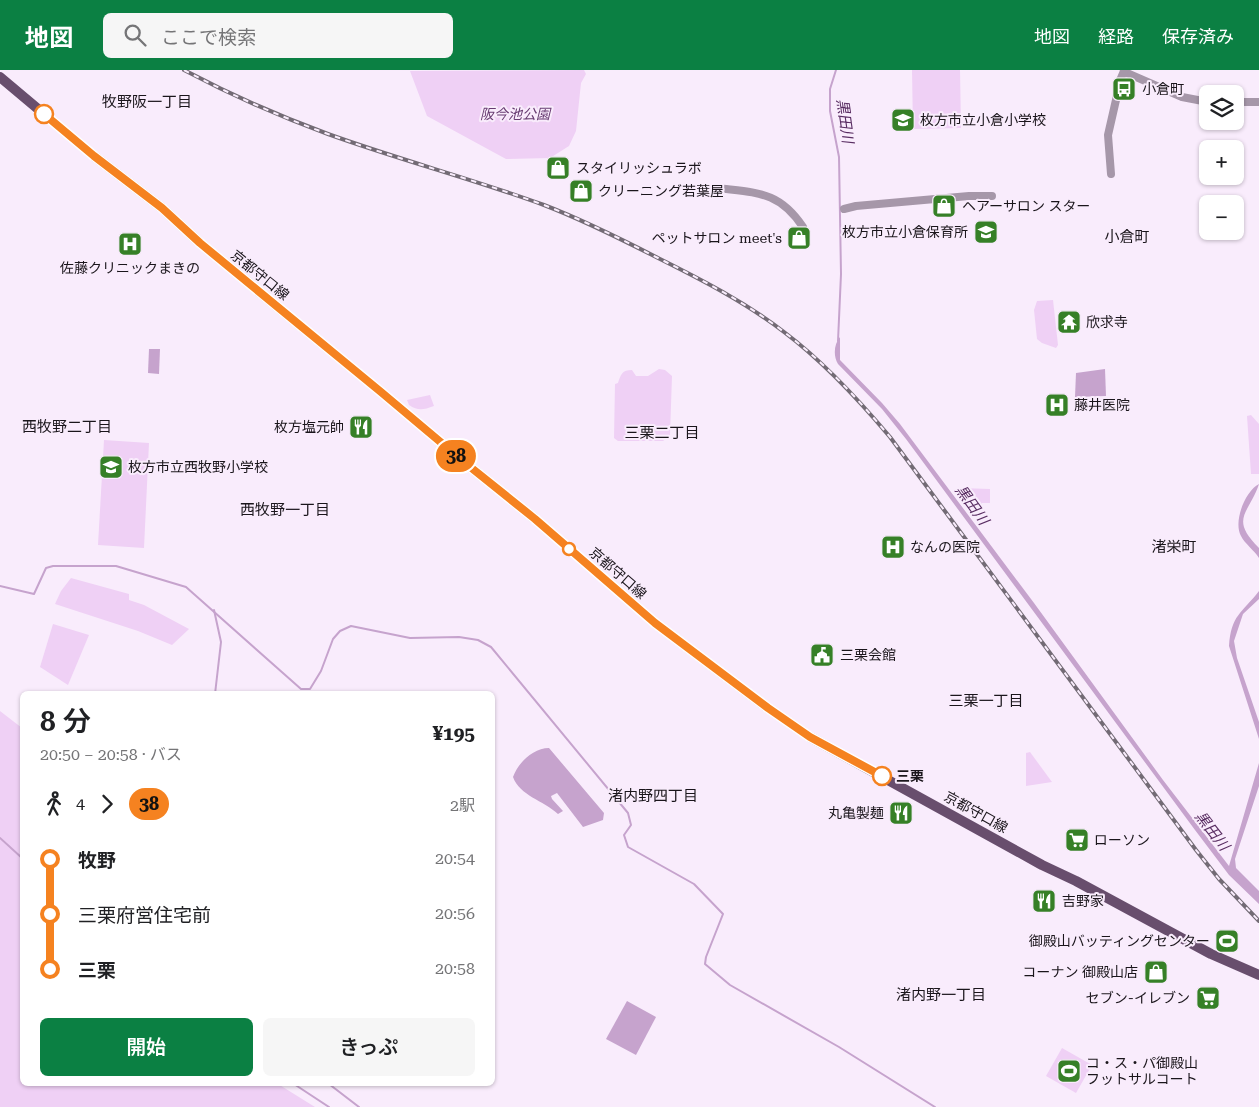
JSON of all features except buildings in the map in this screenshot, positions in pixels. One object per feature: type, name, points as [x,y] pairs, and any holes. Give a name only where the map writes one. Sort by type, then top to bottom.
[{"type":"main road","name":"京都守口線","points":[[0,77],[94,156],[162,208],[200,243],[535,519],[655,623],[768,708],[810,737],[1042,865],[1076,881],[1211,954],[1259,975]]},
{"type":"street","points":[[1111,174],[1108,135],[1124,70],[1182,97],[1199,100]]},
{"type":"street","points":[[1244,102],[1259,102]]},
{"type":"street","points":[[717,188],[749,192],[773,198],[790,210],[803,227]]},
{"type":"street","points":[[844,209],[856,206],[969,196],[992,196]]},
{"type":"green space","name":"阪今池公園","points":[[584,70],[586,74],[581,83],[576,131],[569,146],[550,158],[506,159],[427,116],[410,71]]},
{"type":"green space","points":[[912,70],[960,70],[961,128],[913,129]]},
{"type":"green space","points":[[1053,300],[1058,345],[1056,348],[1037,339],[1034,310],[1037,301]]},
{"type":"green space","points":[[659,369],[665,370],[672,376],[670,435],[663,441],[618,441],[614,438],[615,384],[618,383],[621,375],[626,371],[632,370],[636,376],[648,376]]},
{"type":"green space","points":[[430,395],[434,406],[427,408],[415,408],[409,405],[407,400]]},
{"type":"green space","points":[[1251,415],[1259,424],[1259,474],[1251,474],[1247,416]]},
{"type":"green space","points":[[104,440],[149,443],[144,548],[98,545]]},
{"type":"green space","points":[[960,488],[990,489],[990,503],[982,503],[982,513],[975,514],[960,493]]},
{"type":"green space","points":[[71,578],[129,594],[129,600],[144,605],[189,629],[172,645],[138,631],[55,604],[61,591]]},
{"type":"green space","points":[[53,624],[89,635],[68,685],[40,667]]},
{"type":"green space","points":[[0,711],[20,726],[20,1086],[281,1086],[315,1107],[0,1107]]},
{"type":"green space","points":[[1030,752],[1052,782],[1026,786],[1026,753]]},
{"type":"green space","name":"コ・ス・パ御殿山 フットサルコート","points":[[1062,1048],[1092,1065],[1076,1093],[1046,1076]]},
{"type":"shaded area","points":[[840,337],[840,360],[900,424],[1163,780],[1229,866],[1259,763],[1259,786],[1235,859],[1236,868],[1259,891],[1259,904],[1229,875],[906,439],[882,409],[838,364],[835,350],[836,343]]},
{"type":"shaded area","points":[[149,349],[160,349],[159,374],[148,373]]},
{"type":"shaded area","points":[[1105,369],[1106,396],[1075,397],[1076,373]]},
{"type":"shaded area","points":[[1259,484],[1243,522],[1245,530],[1259,548],[1259,558],[1241,536],[1238,523],[1245,500],[1249,493]]},
{"type":"shaded area","points":[[1259,591],[1259,599],[1243,614],[1234,641],[1237,658],[1259,722],[1259,739],[1229,646],[1232,627],[1238,615]]},
{"type":"shaded area","points":[[549,748],[604,813],[603,820],[583,827],[557,793],[551,796],[563,811],[558,814],[526,793],[516,783],[513,777],[522,762],[532,753]]},
{"type":"shaded area","points":[[627,1001],[656,1017],[636,1055],[606,1039]]},
{"type":"waterway","name":"黒田川","points":[[836,70],[830,89],[830,111],[839,157],[841,274],[838,341]]},
{"type":"waterway","points":[[0,586],[34,594],[46,568],[53,566],[116,566],[186,587],[301,689],[310,689],[321,671],[333,639],[340,631],[351,626],[410,638],[459,637],[478,640],[491,647],[628,813],[631,825],[624,835],[628,847],[694,884],[723,914],[705,964],[730,985],[839,1047],[935,1107]]},
{"type":"waterway","points":[[214,610],[221,642],[215,691]]},
{"type":"waterway","points":[[0,838],[20,856]]},
{"type":"waterway","points":[[297,1086],[329,1107]]},
{"type":"waterway","points":[[332,1086],[359,1107]]},
{"type":"railway","points":[[184,70],[237,96],[310,127],[544,205],[573,217],[723,292],[769,321],[799,344],[840,382],[890,437],[1196,850],[1219,879],[1259,921]]},
{"type":"bus line","name":"38","points":[[44,114],[94,156],[162,208],[200,243],[535,519],[655,623],[768,708],[810,737],[882,776]]},
{"type":"place","name":"小倉町","points":[[1124,89]]},
{"type":"place","name":"枚方市立小倉小学校","points":[[903,120]]},
{"type":"place","name":"スタイリッシュラボ","points":[[558,168]]},
{"type":"place","name":"クリーニング若葉屋","points":[[581,191]]},
{"type":"place","name":"ヘアーサロン スター","points":[[944,206]]},
{"type":"place","name":"枚方市立小倉保育所","points":[[986,232]]},
{"type":"place","name":"ペットサロン meet's","points":[[799,238]]},
{"type":"place","name":"佐藤クリニックまきの","points":[[130,244]]},
{"type":"place","name":"欣求寺","points":[[1069,322]]},
{"type":"place","name":"藤井医院","points":[[1057,405]]},
{"type":"place","name":"枚方塩元帥","points":[[361,427]]},
{"type":"place","name":"枚方市立西牧野小学校","points":[[111,467]]},
{"type":"place","name":"なんの医院","points":[[893,547]]},
{"type":"place","name":"三栗会館","points":[[822,655]]},
{"type":"place","name":"三栗","points":[[882,776]]},
{"type":"place","name":"丸亀製麺","points":[[901,813]]},
{"type":"place","name":"ローソン","points":[[1077,840]]},
{"type":"place","name":"吉野家","points":[[1044,901]]},
{"type":"place","name":"御殿山バッティングセンター","points":[[1227,941]]},
{"type":"place","name":"コーナン 御殿山店","points":[[1156,972]]},
{"type":"place","name":"セブン-イレブン","points":[[1208,998]]},
{"type":"place","name":"コ・ス・パ御殿山 フットサルコート","points":[[1069,1071]]},
{"type":"district","name":"牧野阪一丁目","points":[[147,102]]},
{"type":"district","name":"小倉町","points":[[1127,237]]},
{"type":"district","name":"西牧野二丁目","points":[[67,427]]},
{"type":"district","name":"三栗二丁目","points":[[662,433]]},
{"type":"district","name":"西牧野一丁目","points":[[285,510]]},
{"type":"district","name":"渚栄町","points":[[1174,547]]},
{"type":"district","name":"三栗一丁目","points":[[986,701]]},
{"type":"district","name":"渚内野四丁目","points":[[653,796]]},
{"type":"district","name":"渚内野一丁目","points":[[941,995]]}]
